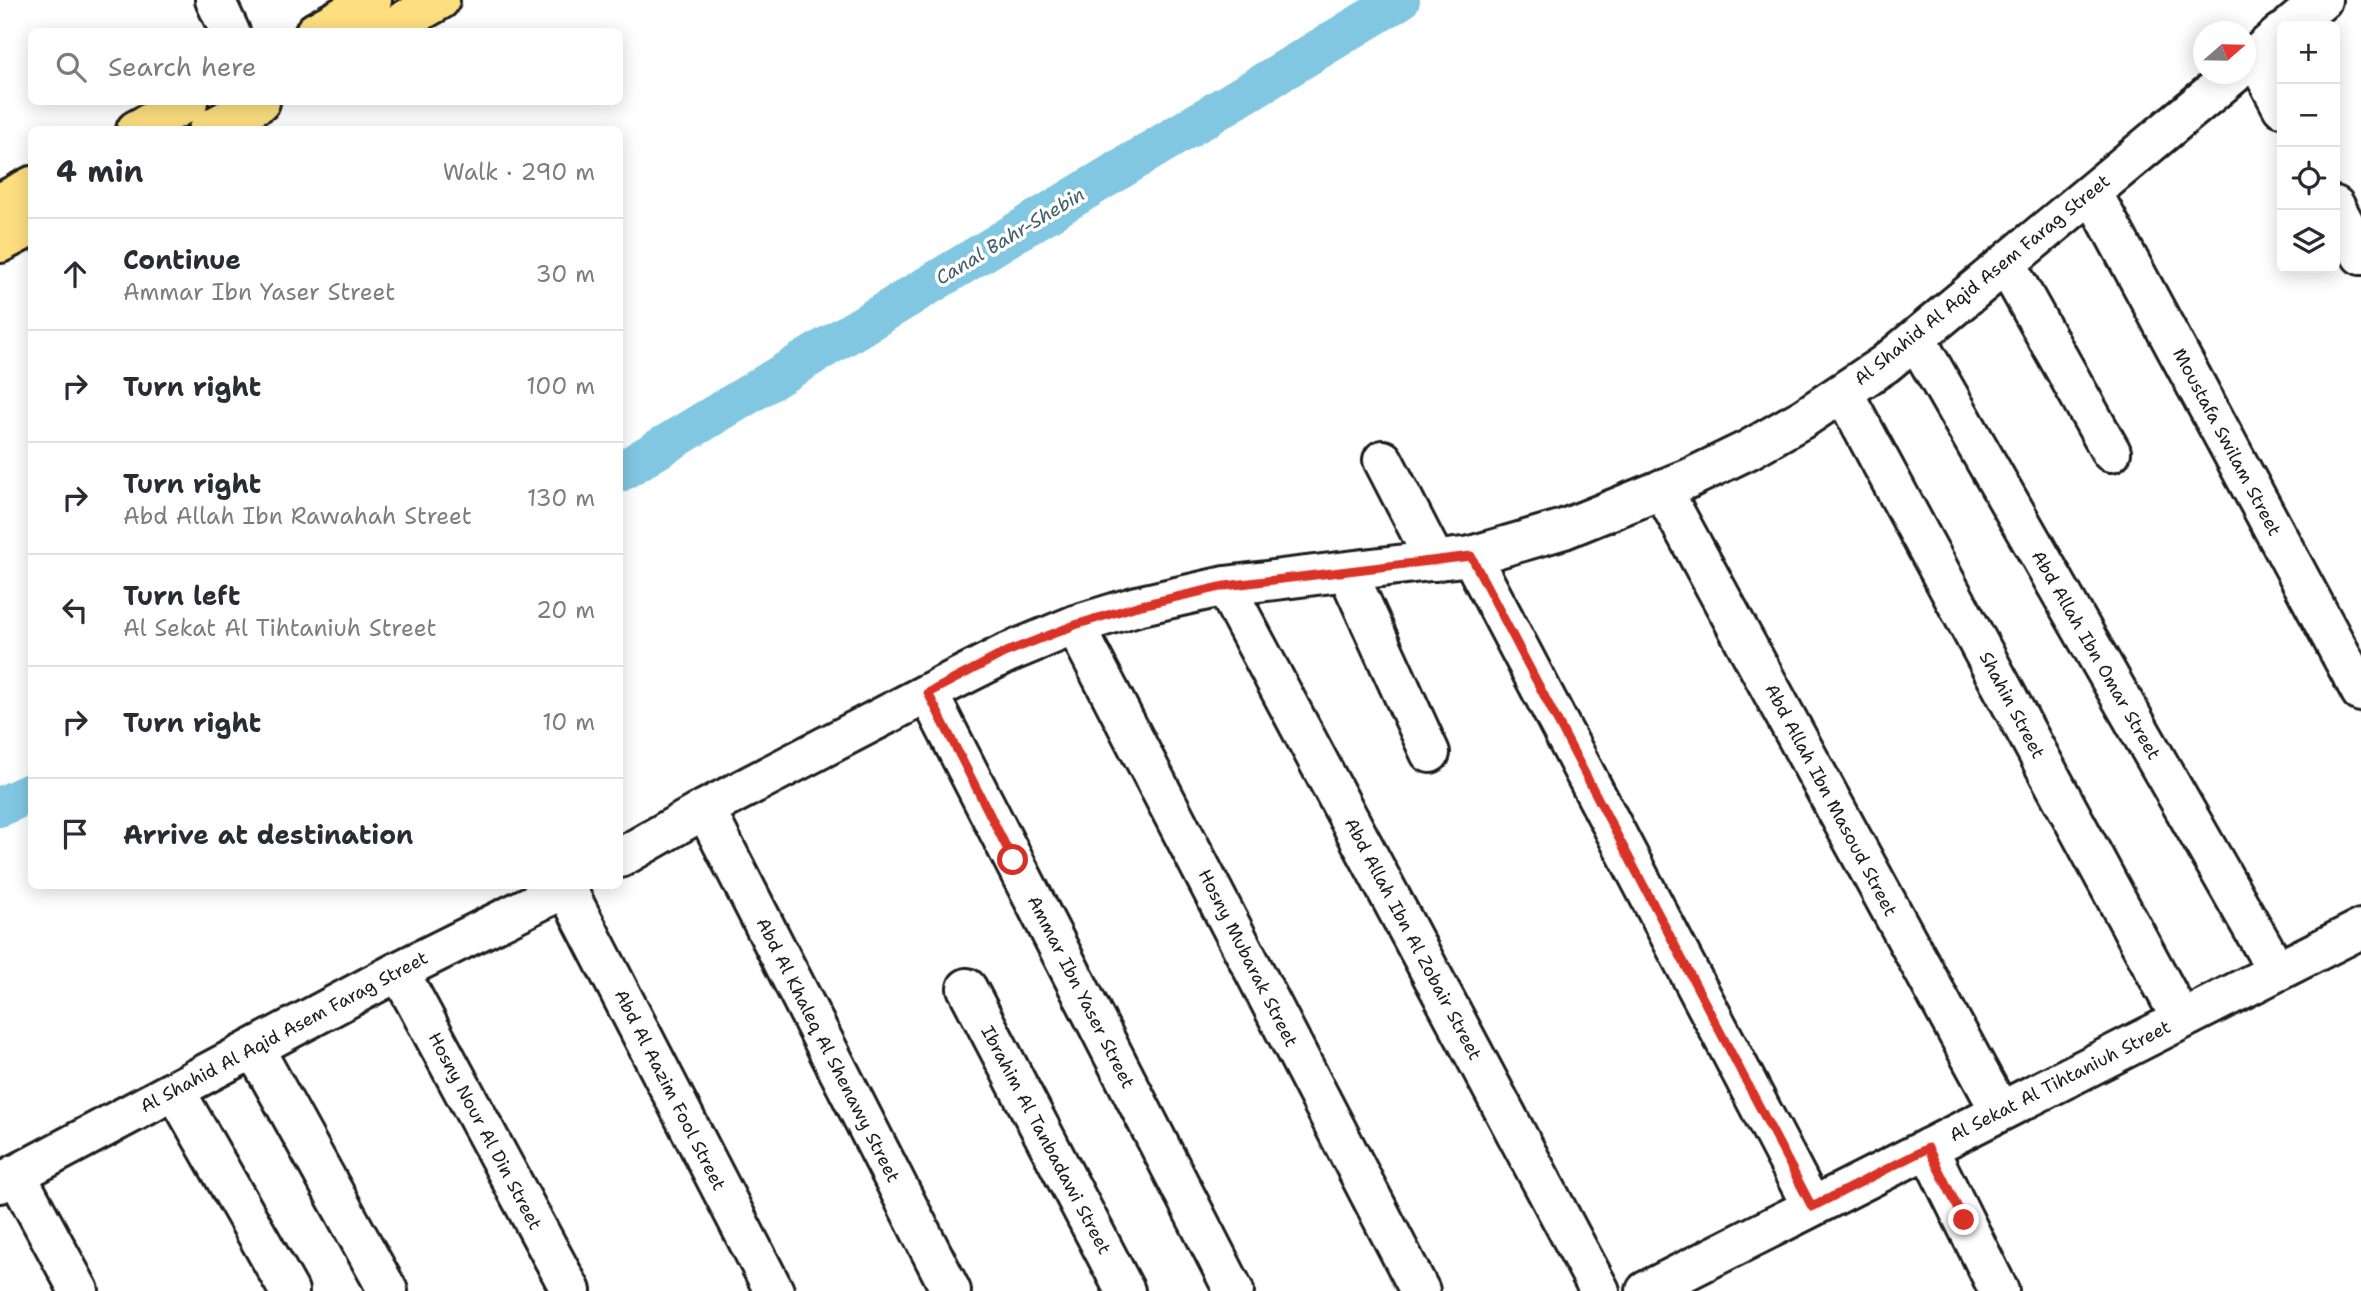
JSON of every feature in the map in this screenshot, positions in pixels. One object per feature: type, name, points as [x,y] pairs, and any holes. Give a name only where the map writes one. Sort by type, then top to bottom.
[{"type":"main road","points":[[322,28],[372,0]]},
{"type":"main road","points":[[391,28],[440,0]]},
{"type":"main road","points":[[143,126],[182,105]]},
{"type":"main road","points":[[215,126],[254,105]]},
{"type":"main road","points":[[0,203],[28,188]]},
{"type":"main road","points":[[0,243],[28,228]]},
{"type":"street","points":[[215,0],[228,28]]},
{"type":"street","points":[[2297,21],[2322,0]]},
{"type":"street","points":[[2256,61],[2277,98]]},
{"type":"street","name":"Al Shahid Al Aqid Asem Farag Street","points":[[623,856],[705,809],[1004,653],[1075,625],[1137,606],[1225,586],[1471,556],[1564,529],[1748,450],[1804,418],[1885,364],[2222,84]]},
{"type":"street","name":"Moustafa Swilam Street","points":[[2092,192],[2361,692]]},
{"type":"street","points":[[2337,210],[2361,256]]},
{"type":"street","points":[[2006,264],[2111,452]]},
{"type":"street","name":"Abd Allah Ibn Omar Street","points":[[1916,339],[2277,971]]},
{"type":"street","name":"Shahin Street","points":[[1843,392],[2181,1019]]},
{"type":"street","points":[[1384,460],[1434,561]]},
{"type":"street","name":"Abd Allah Ibn Masoud Street","points":[[1662,489],[2000,1111]]},
{"type":"street","points":[[1471,556],[1812,1207]]},
{"type":"street","points":[[1347,571],[1430,753]]},
{"type":"street","name":"Abd Allah Ibn Al Zobair Street","points":[[1225,586],[1600,1291]]},
{"type":"street","name":"Hosny Mubarak Street","points":[[1075,625],[1420,1291]]},
{"type":"street","name":"Ammar Ibn Yaser Street","points":[[928,693],[1234,1291]]},
{"type":"street","name":"Abd Al Khaleq Al Shenawy Street","points":[[705,809],[951,1291]]},
{"type":"street","name":"Al Shahid Al Aqid Asem Farag Street","points":[[8,1178],[399,971],[564,889]]},
{"type":"street","name":"Abd Al Aazim Fool Street","points":[[569,889],[774,1291]]},
{"type":"street","name":"Al Sekat Al Tihtaniuh Street","points":[[1646,1291],[2361,929]]},
{"type":"street","name":"Hosny Nour Al Din Street","points":[[399,971],[570,1291]]},
{"type":"street","name":"Ibrahim Al Tanbadawi Street","points":[[967,988],[1125,1291]]},
{"type":"street","points":[[254,1048],[388,1291]]},
{"type":"street","points":[[175,1090],[289,1291]]},
{"type":"street","points":[[1928,1148],[1999,1291]]},
{"type":"street","points":[[8,1178],[79,1291]]},
{"type":"waterway","name":"Canal Bahr-Shebin","points":[[623,470],[1400,0]]},
{"type":"waterway","name":"Canal Bahr-Shebin","points":[[0,807],[28,794]]},
{"type":"route","points":[[1013,860],[928,693],[1004,653],[1075,625],[1137,606],[1225,586],[1471,556],[1812,1207],[1928,1148],[1964,1220]]}]
